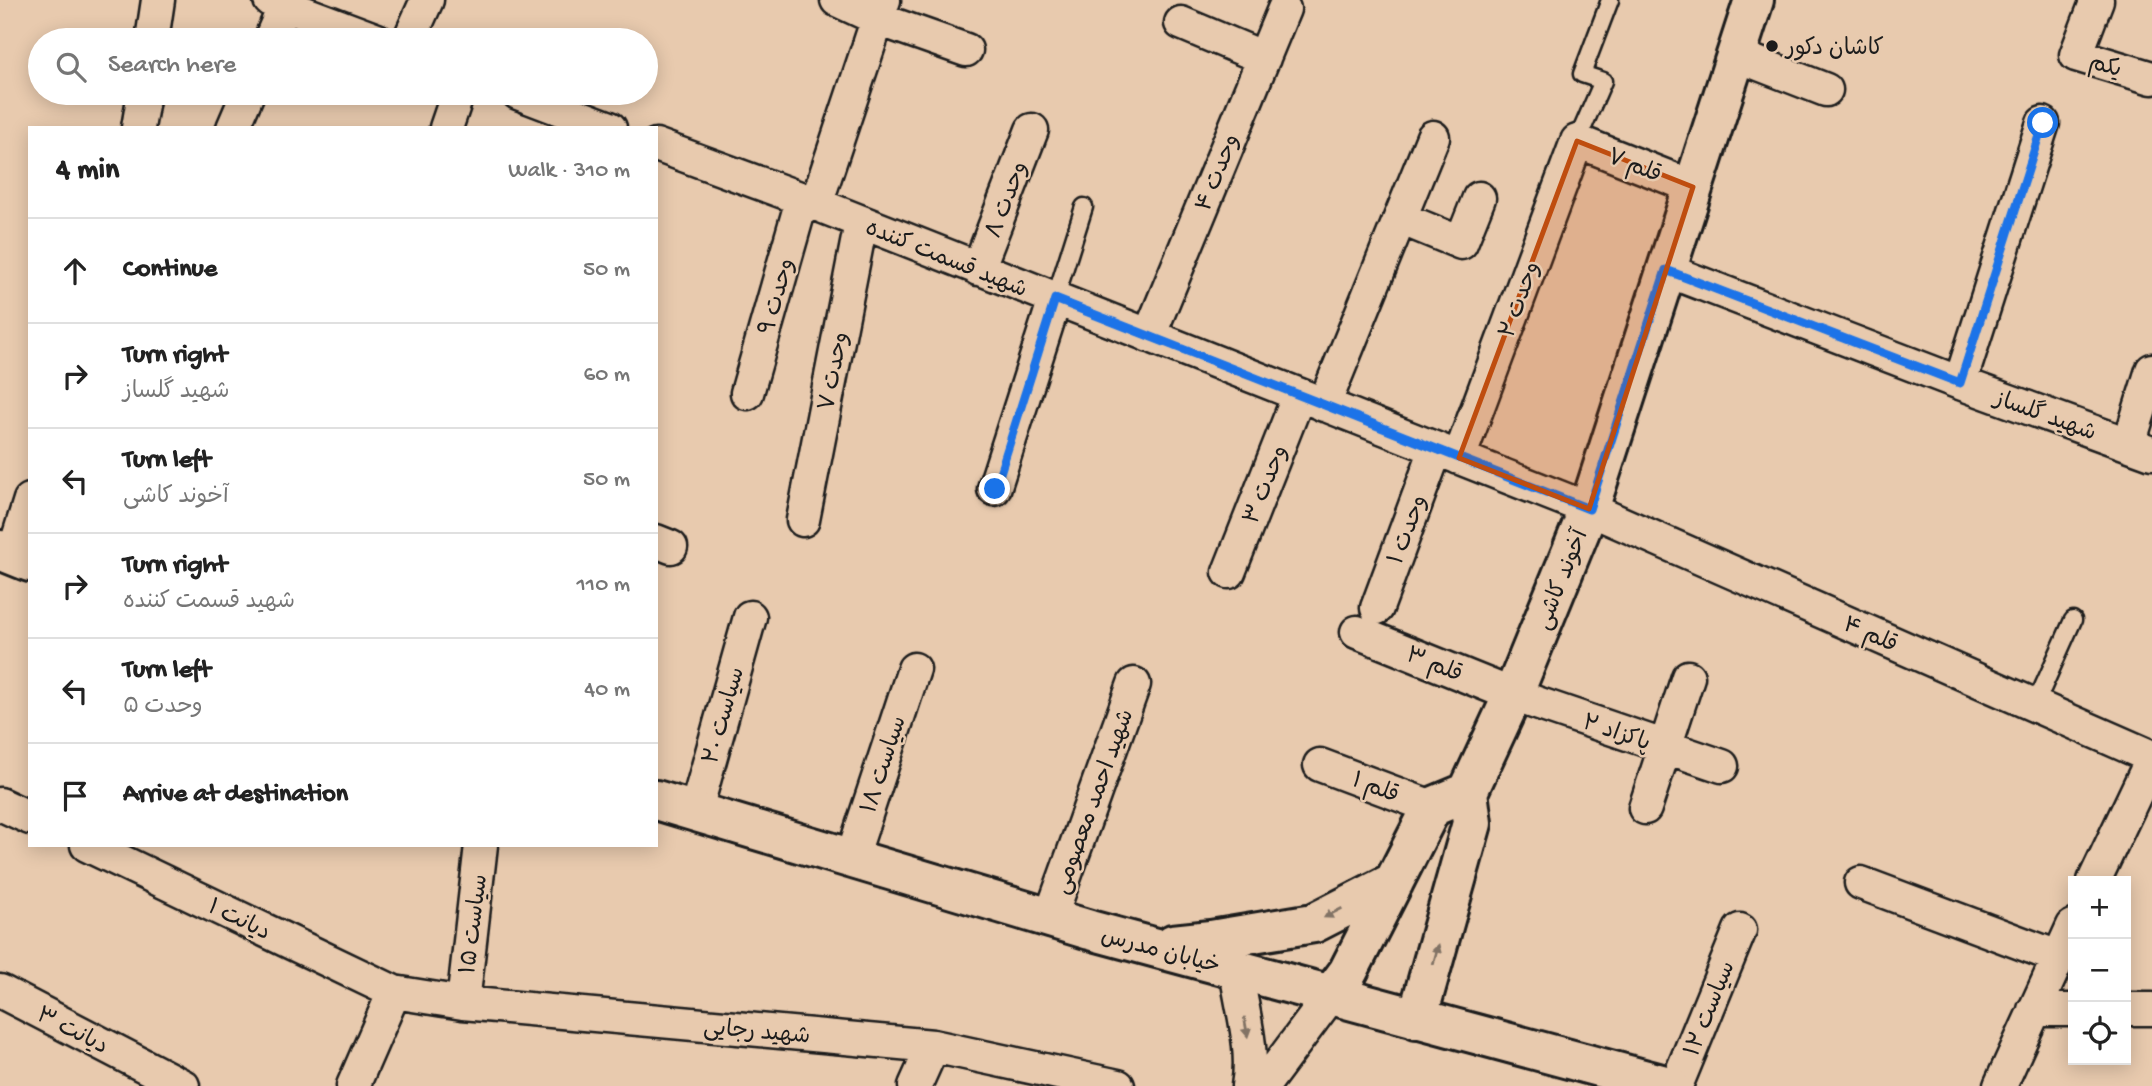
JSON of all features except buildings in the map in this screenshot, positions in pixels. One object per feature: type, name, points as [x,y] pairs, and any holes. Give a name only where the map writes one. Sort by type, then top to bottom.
[{"type":"main road","name":"آخوند کاشی","points":[[1417,1019],[1472,823],[1468,792],[1513,695],[1589,509],[1754,0]]},
{"type":"main road","points":[[1331,995],[1348,972],[1432,807],[1468,792]]},
{"type":"main road","name":"خیابان مدرس","points":[[658,801],[1049,918],[1669,1086]]},
{"type":"main road","points":[[1149,946],[1211,940],[1314,923],[1394,882]]},
{"type":"street","points":[[154,28],[158,0]]},
{"type":"street","points":[[414,28],[427,0]]},
{"type":"street","points":[[838,0],[881,9],[966,50]]},
{"type":"street","name":"یکم","points":[[2097,0],[2076,55],[2152,78]]},
{"type":"street","points":[[273,28],[278,3],[345,28]]},
{"type":"street","name":"وحدت ۹","points":[[747,393],[809,202],[881,9]]},
{"type":"street","name":"وحدت ۴","points":[[1149,336],[1284,9]]},
{"type":"street","points":[[1181,23],[1264,58]]},
{"type":"street","points":[[1736,55],[1826,90]]},
{"type":"street","points":[[138,126],[142,105]]},
{"type":"street","points":[[234,126],[243,105]]},
{"type":"street","points":[[447,126],[454,105]]},
{"type":"street","points":[[550,105],[605,126]]},
{"type":"street","points":[[1960,383],[2043,123]]},
{"type":"street","name":"وحدت ۸","points":[[978,269],[1032,130]]},
{"type":"street","name":"وحدت ۳","points":[[1229,572],[1401,218],[1433,137]]},
{"type":"street","name":"قلم ۷","points":[[1577,141],[1693,187]]},
{"type":"street","name":"وحدت ۲","points":[[1448,454],[1577,141]]},
{"type":"street","name":"شهید قسمت کننده","points":[[658,146],[809,202],[1589,509]]},
{"type":"street","points":[[1401,218],[1461,243],[1479,198]]},
{"type":"street","name":"وحدت ۷","points":[[803,520],[861,223]]},
{"type":"street","name":"شهید گلساز","points":[[1666,270],[1960,383],[2140,448]]},
{"type":"street","points":[[995,489],[1055,299]]},
{"type":"street","points":[[2140,448],[2152,370]]},
{"type":"street","name":"وحدت ۱","points":[[1367,620],[1448,454]]},
{"type":"street","points":[[14,555],[28,507]]},
{"type":"street","name":"قلم ۴","points":[[1589,509],[2152,758]]},
{"type":"street","name":"سیاست ۲۰","points":[[695,813],[750,617]]},
{"type":"street","name":"قلم ۳","points":[[1367,620],[1513,695]]},
{"type":"street","name":"سیاست ۱۸","points":[[851,860],[914,669]]},
{"type":"street","points":[[1645,808],[1688,677]]},
{"type":"street","name":"شهید احمد معصومی","points":[[1049,918],[1134,684]]},
{"type":"street","name":"پاکزاد ۲","points":[[1513,695],[1722,766]]},
{"type":"street","points":[[2096,876],[2152,758]]},
{"type":"street","name":"قلم ۱","points":[[1320,765],[1432,807]]},
{"type":"street","points":[[0,804],[28,817]]},
{"type":"street","name":"دیانت ۱","points":[[91,847],[394,992]]},
{"type":"street","name":"سیاست ۱۵","points":[[463,1003],[481,847]]},
{"type":"street","points":[[1861,883],[2058,957]]},
{"type":"street","name":"سیاست ۱۲","points":[[1676,1086],[1740,930]]},
{"type":"street","points":[[2000,1086],[2068,936]]},
{"type":"street","points":[[1236,969],[1249,1049],[1248,1086]]},
{"type":"street","name":"دیانت ۳","points":[[0,991],[183,1086]]},
{"type":"street","points":[[354,1086],[394,992]]},
{"type":"street","name":"شهید رجایی","points":[[394,992],[463,1003],[933,1046],[1082,1082],[1118,1086]]},
{"type":"street","points":[[1263,1086],[1331,995]]},
{"type":"street","points":[[2131,1009],[2152,1009]]},
{"type":"street","points":[[2034,1010],[2068,1010]]},
{"type":"street","points":[[915,1086],[933,1046]]},
{"type":"lane","points":[[1577,141],[1603,81],[1582,74],[1610,0]]},
{"type":"lane","points":[[1055,299],[1084,207]]},
{"type":"lane","points":[[2035,705],[2073,620]]},
{"type":"highlighted area","points":[[1577,141],[1693,187],[1589,509],[1459,458]]},
{"type":"place","name":"کاشان دکور","points":[[1772,46]]},
{"type":"route","points":[[995,489],[1055,299],[1589,509],[1666,270],[1960,383],[2043,123]]}]
